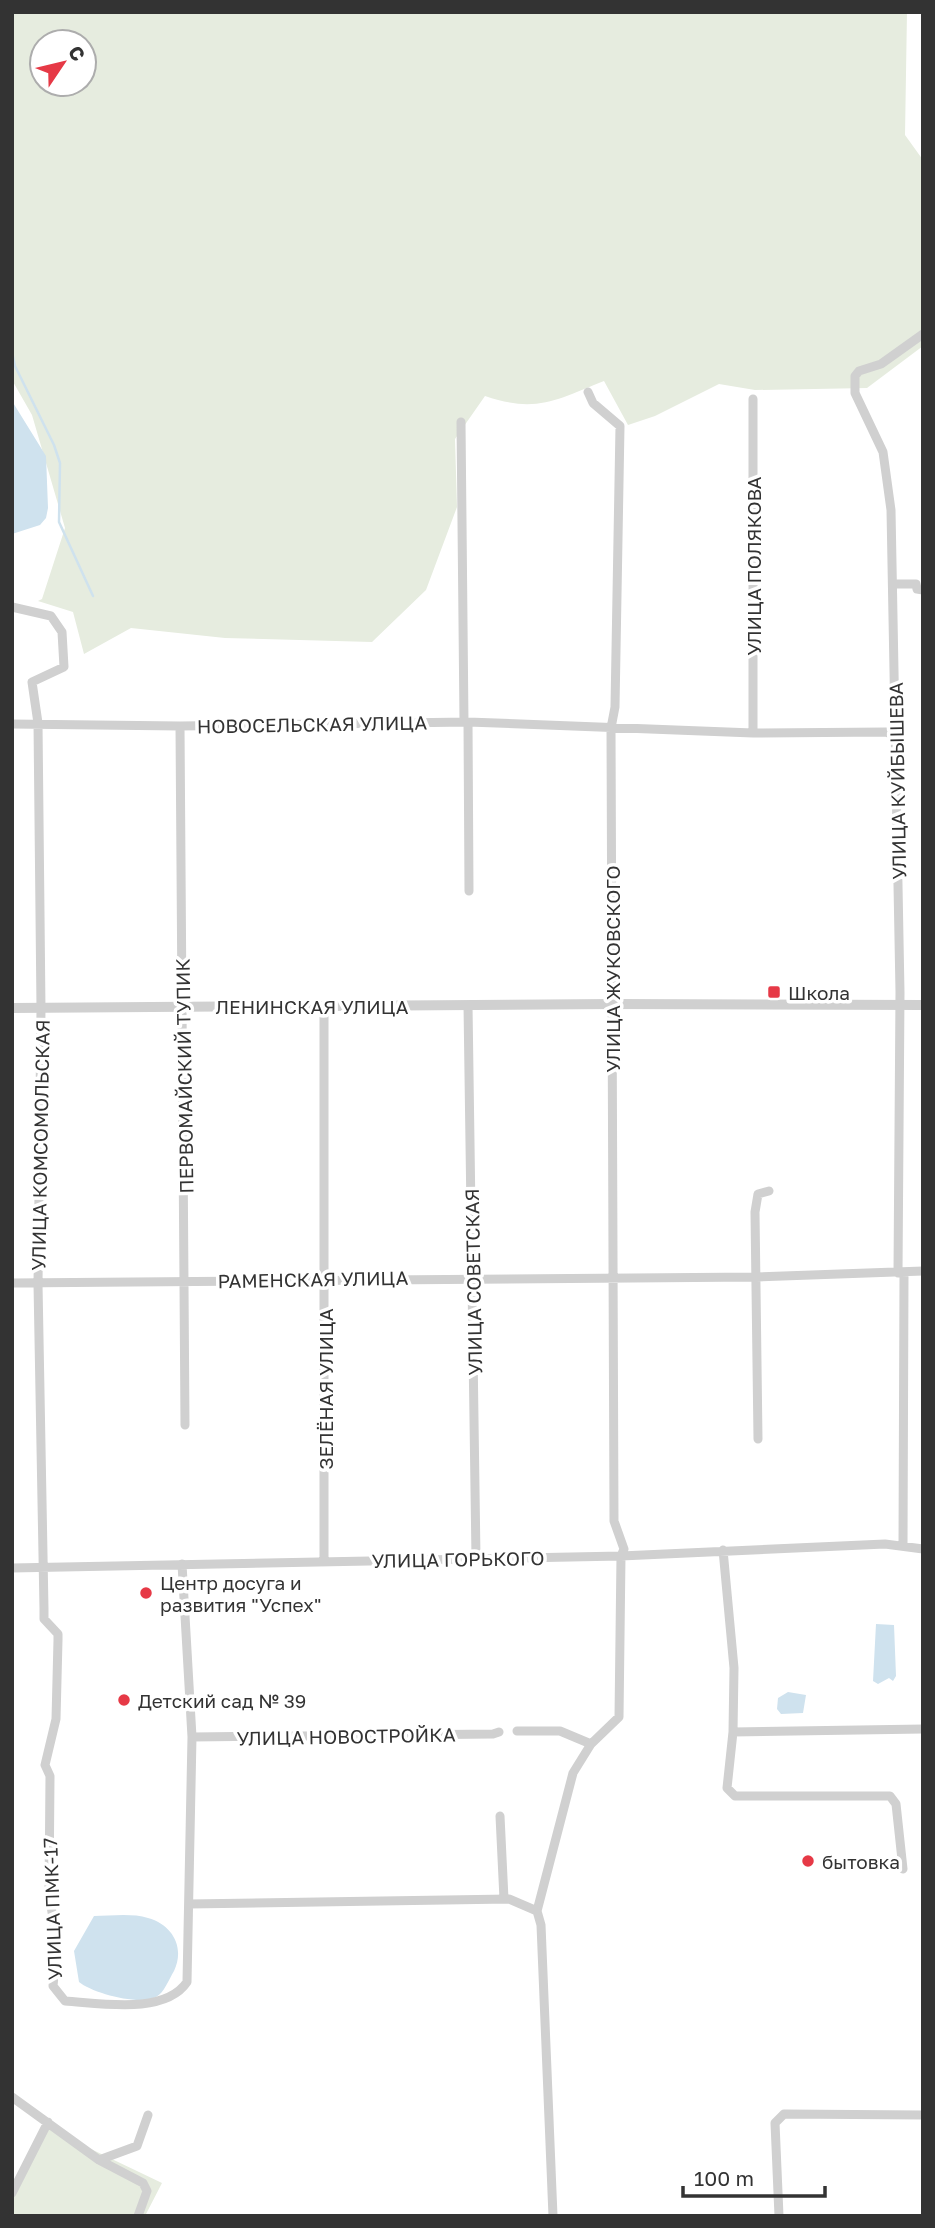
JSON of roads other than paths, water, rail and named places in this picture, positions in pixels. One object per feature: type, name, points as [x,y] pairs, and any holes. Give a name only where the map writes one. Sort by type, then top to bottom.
[{"type":"street","name":"УЛИЦА КУЙБЫШЕВА","points":[[901,1273],[900,1005],[891,510],[883,452],[855,393],[855,376],[859,371],[881,363],[923,334]]},
{"type":"street","name":"УЛИЦА ЖУКОВСКОГО","points":[[537,1911],[573,1773],[591,1744],[619,1717],[621,1556],[624,1549],[614,1521],[611,728],[615,707],[620,426],[593,404],[588,392]]},
{"type":"street","name":"УЛИЦА ПОЛЯКОВА","points":[[753,733],[754,400]]},
{"type":"street","points":[[461,422],[469,891]]},
{"type":"street","points":[[893,584],[916,584],[917,589],[923,590]]},
{"type":"street","name":"УЛИЦА КОМСОМОЛЬСКАЯ","points":[[12,607],[51,616],[62,632],[64,667],[32,682],[38,723],[41,1009],[38,1284],[44,1567]]},
{"type":"street","name":"НОВОСЕЛЬСКАЯ УЛИЦА","points":[[12,724],[180,726],[466,722],[753,733],[886,732],[896,736]]},
{"type":"street","name":"ПЕРВОМАЙСКИЙ ТУПИК","points":[[180,726],[185,1425]]},
{"type":"street","name":"УЛИЦА СОВЕТСКАЯ","points":[[468,1005],[476,1558]]},
{"type":"street","name":"ЛЕНИНСКАЯ УЛИЦА","points":[[12,1008],[923,1005]]},
{"type":"street","name":"ЗЕЛЁНАЯ УЛИЦА","points":[[324,1006],[324,1562]]},
{"type":"street","points":[[758,1439],[755,1212],[758,1194],[769,1191]]},
{"type":"street","name":"РАМЕНСКАЯ УЛИЦА","points":[[12,1283],[474,1277],[756,1277],[923,1271]]},
{"type":"street","points":[[901,1273],[903,1546]]},
{"type":"street","name":"УЛИЦА ГОРЬКОГО","points":[[12,1568],[621,1556],[723,1550],[903,1546],[923,1549]]},
{"type":"street","points":[[723,1550],[734,1668],[733,1732],[727,1788],[735,1796],[890,1796],[896,1804],[903,1869]]},
{"type":"street","name":"УЛИЦА ПМК-17","points":[[44,1567],[44,1619],[58,1634],[56,1719],[45,1765],[50,1776],[50,1900],[57,1944],[53,1986],[65,2001],[126,2005],[172,1998],[187,1982],[192,1737],[182,1564]]},
{"type":"street","points":[[733,1732],[923,1729]]},
{"type":"street","points":[[517,1731],[560,1731],[591,1744]]},
{"type":"street","name":"УЛИЦА НОВОСТРОЙКА","points":[[192,1737],[499,1732]]},
{"type":"street","points":[[500,1815],[504,1899]]},
{"type":"street","points":[[189,1905],[504,1899],[537,1911],[541,1925],[553,2216]]},
{"type":"street","points":[[12,2097],[99,2160],[143,2183],[146,2190],[138,2216]]},
{"type":"street","points":[[779,2216],[775,2123],[778,2117],[784,2114],[923,2115]]},
{"type":"street","points":[[99,2160],[119,2155],[137,2146],[148,2115]]},
{"type":"street","points":[[12,2193],[48,2122]]},
{"type":"water","points":[[12,401],[46,456],[48,508],[46,518],[40,525],[12,534]]},
{"type":"water","points":[[876,1624],[894,1625],[896,1676],[893,1681],[889,1678],[878,1684],[873,1681]]},
{"type":"water","points":[[788,1692],[806,1695],[803,1713],[781,1714],[777,1709],[778,1698]]},
{"type":"water","points":[[94,1916],[142,1916],[157,1921],[170,1932],[177,1946],[177,1962],[159,1995],[149,1999],[128,1999],[105,1994],[79,1982],[74,1951]]},
{"type":"waterway","points":[[12,352],[15,366],[54,445],[60,463],[59,522],[93,596]]},
{"type":"place","name":"Школа","points":[[774,992]]},
{"type":"place","name":"Центр досуга и развития \"Успех\"","points":[[146,1593]]},
{"type":"place","name":"Детский сад № 39","points":[[124,1700]]},
{"type":"place","name":"бытовка","points":[[808,1861]]}]
